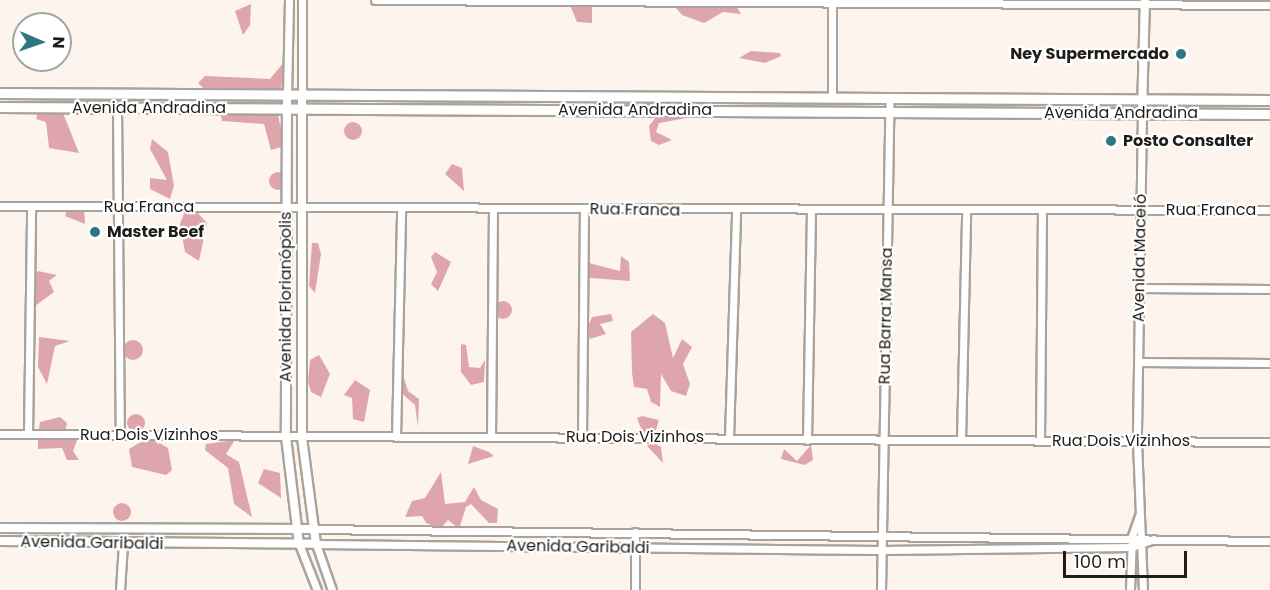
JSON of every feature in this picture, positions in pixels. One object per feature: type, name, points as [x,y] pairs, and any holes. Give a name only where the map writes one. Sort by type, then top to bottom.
[{"type":"main road","name":"Avenida Andradina","points":[[0,93],[1270,100]]},
{"type":"main road","name":"Avenida Andradina","points":[[0,107],[1270,114]]},
{"type":"street","name":"Avenida Florianópolis","points":[[289,0],[286,436],[295,530],[317,590]]},
{"type":"street","points":[[302,0],[302,437],[312,529],[332,590]]},
{"type":"street","points":[[375,0],[1145,2],[1270,5]]},
{"type":"street","points":[[832,1],[832,96]]},
{"type":"street","name":"Avenida Maceió","points":[[1143,590],[1144,546],[1139,516],[1137,441],[1145,2]]},
{"type":"street","points":[[62,94],[63,108]]},
{"type":"street","points":[[626,97],[626,109]]},
{"type":"street","name":"Rua Barra Mansa","points":[[882,550],[890,98]]},
{"type":"street","points":[[117,108],[120,207],[120,435]]},
{"type":"street","name":"Rua Franca","points":[[0,206],[736,211],[1270,210]]},
{"type":"street","points":[[28,434],[31,206]]},
{"type":"street","points":[[396,437],[401,208]]},
{"type":"street","points":[[492,437],[493,209]]},
{"type":"street","points":[[582,437],[584,209]]},
{"type":"street","points":[[807,440],[811,210]]},
{"type":"street","points":[[1040,440],[1042,210]]},
{"type":"street","points":[[729,438],[736,211]]},
{"type":"street","points":[[961,440],[966,211]]},
{"type":"street","points":[[1140,288],[1270,289]]},
{"type":"street","points":[[1139,362],[1270,363]]},
{"type":"street","name":"Rua Dois Vizinhos","points":[[0,434],[1270,442]]},
{"type":"street","name":"Avenida Maceió","points":[[1130,590],[1132,536],[1139,516]]},
{"type":"street","name":"Avenida Garibaldi","points":[[0,528],[1143,535],[1154,539],[1270,541]]},
{"type":"street","points":[[120,590],[123,528]]},
{"type":"street","points":[[635,532],[635,590]]},
{"type":"street","points":[[1144,546],[1154,539]]},
{"type":"street","name":"Avenida Garibaldi","points":[[0,541],[882,550],[1144,546]]},
{"type":"street","points":[[881,590],[882,550]]},
{"type":"shaded area","points":[[251,4],[250,25],[243,35],[235,11]]},
{"type":"shaded area","points":[[570,5],[592,5],[592,23],[577,22]]},
{"type":"shaded area","points":[[681,5],[736,6],[741,14],[723,12],[704,23],[682,15],[676,8]]},
{"type":"shaded area","points":[[751,51],[780,53],[781,56],[765,63],[739,58]]},
{"type":"shaded area","points":[[284,62],[281,91],[206,91],[198,83],[205,76],[270,79]]},
{"type":"shaded area","points":[[38,111],[63,113],[79,153],[49,148],[46,122],[36,119]]},
{"type":"shaded area","points":[[220,111],[277,111],[285,146],[271,150],[264,124],[222,121]]},
{"type":"shaded area","points":[[659,113],[694,113],[698,116],[659,123],[656,132],[672,140],[659,145],[651,141],[649,126]]},
{"type":"shaded area","points":[[353,122],[359,125],[362,131],[359,137],[353,140],[347,137],[344,131],[347,125]]},
{"type":"shaded area","points":[[152,139],[168,152],[174,186],[170,199],[150,189],[150,178],[167,180],[150,149]]},
{"type":"shaded area","points":[[452,164],[462,168],[464,191],[445,174]]},
{"type":"shaded area","points":[[278,172],[284,175],[287,181],[284,187],[278,190],[272,187],[269,181],[272,175]]},
{"type":"shaded area","points":[[67,209],[84,209],[85,224],[65,216]]},
{"type":"shaded area","points":[[185,211],[197,212],[207,223],[199,261],[185,252],[180,224]]},
{"type":"shaded area","points":[[312,243],[318,243],[321,254],[315,293],[309,286]]},
{"type":"shaded area","points":[[435,252],[451,262],[438,291],[431,284],[437,272],[431,257]]},
{"type":"shaded area","points":[[621,256],[629,262],[630,281],[590,278],[589,263],[620,271]]},
{"type":"shaded area","points":[[38,271],[57,275],[49,281],[54,292],[35,306],[32,279]]},
{"type":"shaded area","points":[[503,301],[509,304],[512,310],[509,316],[503,319],[497,316],[494,310],[497,304]]},
{"type":"shaded area","points":[[611,314],[613,321],[600,324],[606,334],[590,339],[586,331],[592,317]]},
{"type":"shaded area","points":[[653,314],[665,323],[673,358],[682,339],[692,347],[683,364],[690,384],[686,396],[671,391],[661,374],[660,407],[651,402],[647,389],[634,387],[632,373],[631,332]]},
{"type":"shaded area","points":[[39,337],[70,341],[55,346],[47,384],[38,367]]},
{"type":"shaded area","points":[[133,340],[140,343],[143,350],[140,357],[133,360],[126,357],[123,350],[126,343]]},
{"type":"shaded area","points":[[461,344],[466,345],[469,367],[480,368],[485,360],[484,382],[471,385],[461,372]]},
{"type":"shaded area","points":[[319,355],[330,374],[321,397],[311,392],[308,382],[310,360]]},
{"type":"shaded area","points":[[404,378],[408,391],[419,399],[418,427],[415,405],[400,392]]},
{"type":"shaded area","points":[[355,380],[370,390],[364,422],[353,419],[352,398],[344,395]]},
{"type":"shaded area","points":[[136,414],[142,417],[145,423],[142,429],[136,432],[130,429],[127,423],[130,417]]},
{"type":"shaded area","points":[[642,416],[659,420],[654,436],[646,436],[640,426],[637,418]]},
{"type":"shaded area","points":[[60,417],[67,423],[65,432],[39,429],[40,422]]},
{"type":"shaded area","points":[[38,437],[77,440],[73,451],[79,460],[67,460],[62,448],[38,449]]},
{"type":"shaded area","points":[[149,437],[168,448],[172,470],[166,475],[132,467],[129,449]]},
{"type":"shaded area","points":[[235,440],[226,454],[239,462],[252,517],[234,504],[228,468],[205,450],[206,444]]},
{"type":"shaded area","points":[[652,442],[661,447],[663,463],[647,446]]},
{"type":"shaded area","points":[[811,445],[813,460],[805,465],[781,459],[784,449],[797,461]]},
{"type":"shaded area","points":[[473,446],[489,452],[494,456],[468,464]]},
{"type":"shaded area","points":[[264,469],[280,473],[281,498],[258,483]]},
{"type":"shaded area","points":[[441,472],[445,504],[465,502],[474,487],[481,500],[498,509],[497,523],[489,523],[471,504],[466,507],[459,529],[448,520],[441,528],[426,523],[422,516],[405,517],[412,501],[425,498]]},
{"type":"shaded area","points":[[122,503],[128,506],[131,512],[128,518],[122,521],[116,518],[113,512],[116,506]]},
{"type":"place","name":"Ney Supermercado","points":[[1181,54]]},
{"type":"place","name":"Posto Consalter","points":[[1111,141]]},
{"type":"place","name":"Master Beef","points":[[95,232]]}]
